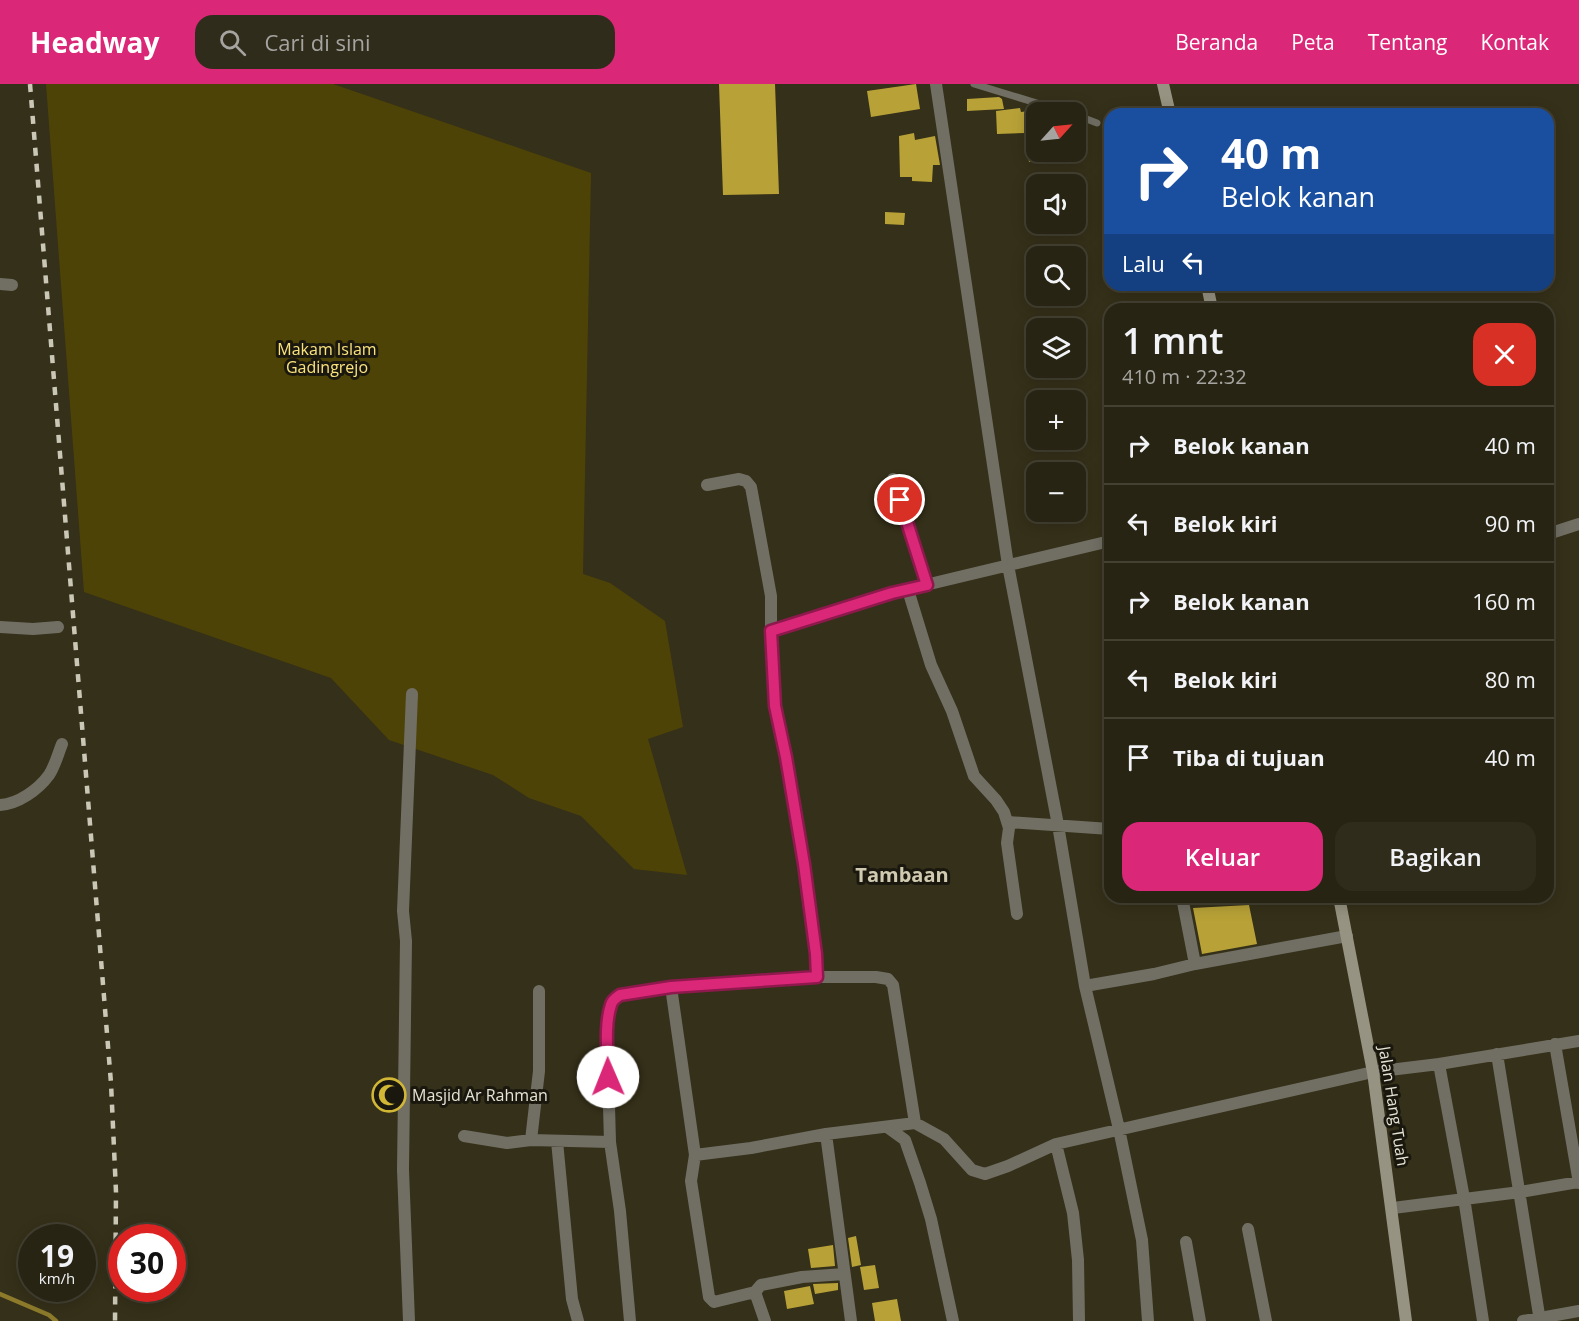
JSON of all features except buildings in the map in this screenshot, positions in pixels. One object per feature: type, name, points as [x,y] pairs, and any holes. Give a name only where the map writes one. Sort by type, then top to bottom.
[{"type":"street","points":[[936,84],[1008,565],[1058,825],[1084,986],[1119,1129],[1142,1240],[1148,1321]]},
{"type":"street","points":[[1163,84],[1169,108]]},
{"type":"street","points":[[707,485],[739,479],[746,481],[751,487],[771,596],[775,706],[802,854],[817,977]]},
{"type":"street","points":[[893,479],[927,585]]},
{"type":"street","points":[[1554,532],[1579,524]]},
{"type":"street","points":[[771,631],[892,593],[1104,542]]},
{"type":"street","points":[[908,590],[931,665],[952,711],[974,776],[996,800],[1008,822],[1008,849],[1017,914]]},
{"type":"street","points":[[0,627],[33,629],[58,627]]},
{"type":"street","points":[[409,1321],[403,1170],[406,941],[403,911],[412,694]]},
{"type":"street","points":[[0,805],[22,799],[39,786],[48,776],[62,744]]},
{"type":"street","points":[[1008,822],[1104,829]]},
{"type":"street","points":[[1183,903],[1195,964]]},
{"type":"street","name":"Jalan Hang Tuah","points":[[1340,903],[1373,1072],[1393,1208],[1406,1321]]},
{"type":"street","points":[[1084,986],[1347,936]]},
{"type":"street","points":[[630,1321],[620,1211],[610,1142],[607,1034],[611,1002],[620,995],[671,987],[817,977],[888,979],[893,985],[915,1123]]},
{"type":"street","points":[[671,987],[695,1155],[691,1181],[709,1297],[714,1302],[755,1292],[761,1285],[802,1277],[844,1274]]},
{"type":"street","points":[[531,1140],[539,1071],[539,991]]},
{"type":"street","points":[[695,1155],[751,1148],[826,1134],[915,1123],[944,1139],[972,1170],[985,1174],[1056,1144],[1373,1072],[1439,1064],[1579,1041]]},
{"type":"street","points":[[1393,1208],[1579,1182],[1555,1044]]},
{"type":"street","points":[[1497,1054],[1540,1320]]},
{"type":"street","points":[[1439,1064],[1464,1198],[1483,1321]]},
{"type":"street","points":[[887,1127],[905,1140],[920,1184],[931,1219],[953,1321]]},
{"type":"street","points":[[826,1134],[851,1321]]},
{"type":"street","points":[[464,1136],[507,1143],[531,1140],[610,1142]]},
{"type":"street","points":[[557,1141],[572,1299],[578,1321]]},
{"type":"street","points":[[1056,1144],[1073,1214],[1078,1260],[1079,1321]]},
{"type":"street","points":[[1248,1229],[1266,1321]]},
{"type":"street","points":[[1186,1242],[1200,1321]]},
{"type":"street","points":[[755,1292],[765,1321]]},
{"type":"street","points":[[1523,1321],[1540,1320],[1579,1311]]},
{"type":"lane","points":[[974,84],[1033,102]]},
{"type":"lane","points":[[1086,119],[1097,123]]},
{"type":"green space","name":"Makam Islam Gadingrejo","points":[[46,84],[333,84],[591,173],[583,574],[610,583],[665,621],[683,727],[648,739],[687,875],[634,869],[581,816],[529,798],[493,775],[389,740],[331,678],[84,592]]},
{"type":"waterway","points":[[0,1294],[49,1315],[56,1321]]},
{"type":"railway","points":[[30,84],[111,1083],[116,1192],[115,1321]]},
{"type":"place","name":"Masjid Ar Rahman","points":[[389,1095]]},
{"type":"district","name":"Tambaan","points":[[902,874]]},
{"type":"route","points":[[608,1077],[607,1034],[610,1006],[611,1002],[620,995],[671,987],[817,977],[804,864],[775,706],[771,631],[892,593],[927,585],[900,500]]}]
